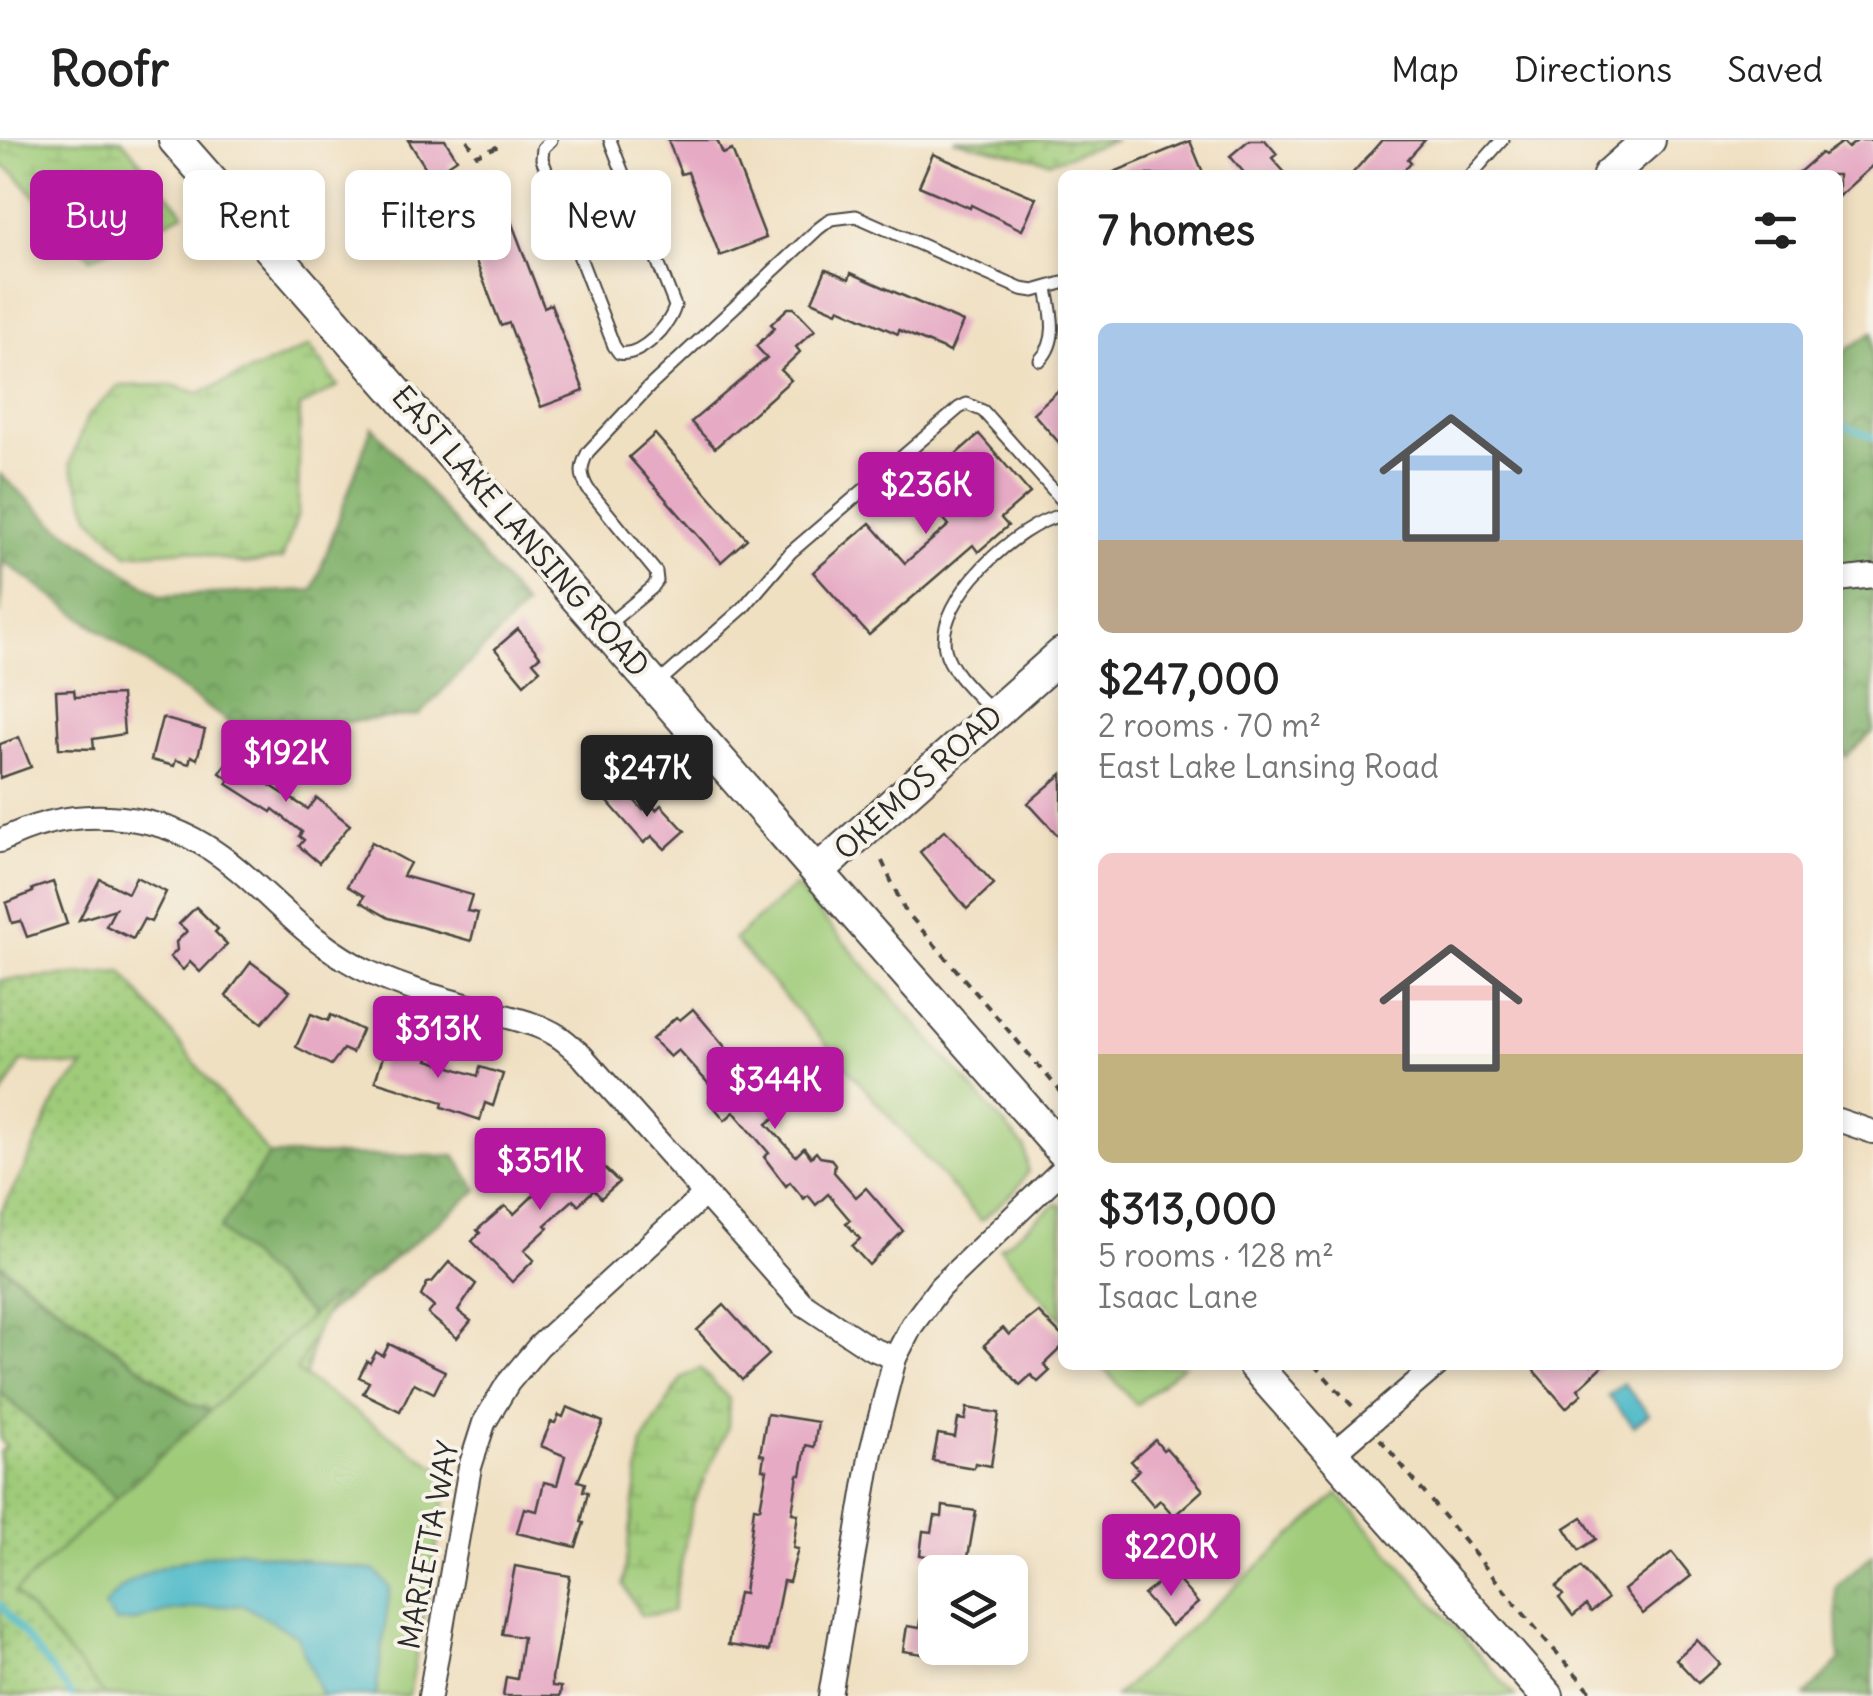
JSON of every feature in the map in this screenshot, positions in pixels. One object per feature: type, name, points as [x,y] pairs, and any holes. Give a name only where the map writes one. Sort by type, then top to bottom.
[{"type":"street","name":"EAST LAKE LANSING ROAD","points":[[175,140],[1058,1145]]},
{"type":"street","points":[[1615,170],[1649,140]]},
{"type":"street","points":[[1843,579],[1873,576]]},
{"type":"street","name":"OKEMOS ROAD","points":[[819,870],[1058,658]]},
{"type":"street","points":[[0,841],[48,822],[82,816],[151,822],[179,830],[210,846],[304,932],[334,954],[402,986],[558,1036],[581,1055],[802,1303],[870,1348],[895,1358]]},
{"type":"street","points":[[1843,1122],[1873,1132]]},
{"type":"street","points":[[830,1696],[871,1452],[895,1358],[912,1325],[940,1287],[1058,1174]]},
{"type":"street","name":"MARIETTA WAY","points":[[430,1696],[470,1466],[484,1423],[508,1383],[540,1346],[704,1196]]},
{"type":"street","points":[[1258,1370],[1548,1696]]},
{"type":"street","points":[[1334,1454],[1431,1370]]},
{"type":"lane","points":[[552,140],[543,148],[542,160],[614,346],[619,354],[626,355],[639,350],[672,318],[675,306],[610,140]]},
{"type":"lane","points":[[1475,170],[1502,140]]},
{"type":"lane","points":[[605,627],[657,581],[656,572],[581,476],[588,452],[649,387],[818,229],[831,220],[856,216],[1021,289],[1047,289],[1058,285]]},
{"type":"lane","points":[[1040,360],[1049,351],[1052,339],[1047,289]]},
{"type":"lane","points":[[656,685],[744,608],[792,552],[967,404],[983,411],[1058,495]]},
{"type":"lane","points":[[995,714],[953,666],[945,650],[944,631],[950,610],[982,569],[1016,537],[1058,516]]},
{"type":"path","points":[[467,140],[477,155],[504,144]]},
{"type":"path","points":[[882,861],[904,909],[1058,1088]]},
{"type":"path","points":[[1319,1370],[1596,1696]]},
{"type":"green space","points":[[0,140],[122,140],[147,170],[30,170],[30,190],[0,164]]},
{"type":"green space","points":[[953,140],[1116,140],[1050,162]]},
{"type":"green space","points":[[163,188],[183,212],[163,223]]},
{"type":"green space","points":[[1873,332],[1873,732],[1846,757],[1843,752],[1843,353]]},
{"type":"green space","points":[[310,346],[338,386],[300,407],[298,514],[282,559],[243,564],[188,550],[127,554],[91,517],[70,464],[87,417],[118,386],[171,385],[199,393]]},
{"type":"green space","points":[[372,426],[525,606],[419,715],[242,732],[3,561],[0,615],[0,474],[54,523],[161,596],[313,590]]},
{"type":"green space","points":[[795,886],[1025,1148],[1028,1172],[1016,1190],[981,1221],[734,939]]},
{"type":"green space","points":[[122,972],[269,1155],[220,1229],[317,1321],[293,1434],[194,1406],[0,1264],[0,1213],[58,1095],[84,1067],[22,1061],[0,1099],[0,980]]},
{"type":"green space","points":[[269,1155],[455,1156],[478,1190],[317,1321],[220,1229]]},
{"type":"green space","points":[[1058,1205],[1058,1315],[1000,1248]]},
{"type":"green space","points":[[0,1265],[190,1404],[409,1468],[138,1517],[0,1392]]},
{"type":"green space","points":[[334,1295],[296,1371],[433,1465],[451,1468],[409,1696],[106,1696],[15,1592]]},
{"type":"green space","points":[[700,1368],[729,1399],[728,1427],[692,1507],[672,1612],[641,1616],[623,1584],[642,1444],[682,1378]]},
{"type":"green space","points":[[1105,1370],[1178,1370],[1136,1405]]},
{"type":"green space","points":[[0,1392],[138,1517],[286,1696],[0,1696],[0,1452],[6,1447],[0,1439]]},
{"type":"green space","points":[[1338,1494],[1515,1696],[1115,1696]]},
{"type":"green space","points":[[1873,1554],[1873,1696],[1805,1696],[1839,1662],[1836,1587]]},
{"type":"water","points":[[1623,1383],[1649,1414],[1634,1426],[1608,1396]]},
{"type":"water","points":[[237,1550],[376,1571],[390,1588],[376,1696],[322,1696],[297,1636],[243,1605],[203,1607],[116,1622],[104,1607],[115,1593],[146,1573]]},
{"type":"building","points":[[408,140],[445,140],[457,159],[448,165],[451,170],[427,170]]},
{"type":"building","points":[[668,140],[717,140],[723,154],[732,150],[766,238],[720,256],[688,172],[681,174]]},
{"type":"building","points":[[1249,140],[1265,140],[1277,154],[1272,158],[1283,170],[1242,170],[1230,156]]},
{"type":"building","points":[[1382,140],[1425,140],[1408,159],[1411,162],[1404,170],[1355,170]]},
{"type":"building","points":[[1858,140],[1873,140],[1873,165],[1843,192],[1843,170],[1802,170],[1842,142],[1848,148]]},
{"type":"building","points":[[1190,141],[1202,170],[1119,170]]},
{"type":"building","points":[[933,154],[1036,198],[1022,230],[919,186]]},
{"type":"building","points":[[511,221],[544,307],[551,304],[584,391],[541,407],[509,323],[501,326],[476,260],[511,260]]},
{"type":"building","points":[[826,269],[849,279],[851,273],[963,322],[950,352],[812,301]]},
{"type":"building","points":[[788,308],[794,308],[815,330],[796,347],[800,352],[781,370],[791,380],[715,448],[691,422],[767,358],[756,346]]},
{"type":"building","points":[[1058,391],[1058,441],[1033,413]]},
{"type":"building","points":[[655,434],[747,539],[721,562],[629,457]]},
{"type":"building","points":[[979,434],[1030,493],[1001,518],[1008,526],[978,552],[973,545],[869,635],[813,572],[870,523],[905,563],[949,525],[917,488]]},
{"type":"building","points":[[518,629],[540,656],[533,662],[540,670],[524,684],[495,649]]},
{"type":"building","points":[[74,690],[75,697],[121,695],[124,734],[93,739],[94,749],[59,748],[56,691]]},
{"type":"building","points":[[162,718],[205,730],[197,759],[191,756],[189,764],[176,760],[174,766],[151,760]]},
{"type":"building","points":[[19,737],[31,767],[0,778],[0,744]]},
{"type":"building","points":[[236,747],[275,772],[268,784],[308,809],[317,798],[350,825],[319,863],[299,846],[304,840],[299,836],[302,832],[273,809],[271,812],[227,784],[230,780],[220,773]]},
{"type":"building","points":[[1058,777],[1058,836],[1028,803]]},
{"type":"building","points":[[624,789],[643,810],[650,803],[656,810],[661,805],[685,831],[665,849],[652,836],[644,843],[608,802]]},
{"type":"building","points":[[945,830],[994,884],[967,909],[920,852]]},
{"type":"building","points":[[372,842],[410,863],[403,876],[472,895],[467,911],[478,913],[471,941],[389,918],[361,902],[364,896],[347,886]]},
{"type":"building","points":[[136,877],[166,892],[151,922],[144,919],[133,939],[106,926],[115,909],[79,920],[100,879],[128,893]]},
{"type":"building","points":[[53,882],[67,924],[27,937],[21,921],[12,923],[6,903]]},
{"type":"building","points":[[196,907],[227,944],[200,972],[190,962],[183,970],[170,957],[177,950],[176,942],[187,931],[179,924]]},
{"type":"building","points":[[251,962],[290,991],[262,1023],[226,996]]},
{"type":"building","points":[[693,1009],[778,1103],[775,1105],[782,1112],[767,1124],[796,1156],[804,1148],[811,1157],[816,1152],[831,1159],[834,1172],[856,1197],[866,1188],[903,1231],[869,1265],[852,1246],[860,1239],[846,1223],[850,1220],[828,1194],[816,1205],[808,1195],[804,1199],[790,1182],[786,1186],[764,1157],[769,1153],[734,1112],[725,1120],[709,1101],[717,1093],[678,1050],[670,1057],[652,1039],[676,1017],[680,1020]]},
{"type":"building","points":[[311,1014],[328,1021],[331,1015],[362,1030],[352,1053],[343,1049],[331,1065],[296,1047]]},
{"type":"building","points":[[388,1041],[430,1054],[428,1060],[478,1076],[480,1067],[503,1074],[493,1106],[485,1103],[480,1120],[442,1107],[443,1102],[375,1081]]},
{"type":"building","points":[[583,1148],[619,1182],[601,1198],[594,1190],[578,1205],[573,1200],[545,1225],[548,1228],[524,1250],[534,1260],[512,1282],[472,1241],[480,1233],[477,1230],[505,1206],[514,1214]]},
{"type":"building","points":[[449,1262],[476,1284],[458,1311],[471,1321],[457,1338],[428,1314],[434,1307],[421,1296],[427,1283]]},
{"type":"building","points":[[724,1305],[769,1355],[742,1380],[697,1330]]},
{"type":"building","points":[[1038,1312],[1058,1332],[1058,1351],[1044,1364],[1050,1371],[1038,1382],[1031,1375],[1020,1385],[984,1345],[1003,1328],[1009,1335]]},
{"type":"building","points":[[389,1344],[445,1371],[434,1393],[414,1383],[400,1411],[363,1393],[369,1382],[359,1377],[367,1361],[370,1363],[376,1352],[383,1356]]},
{"type":"building","points":[[1533,1370],[1599,1370],[1578,1389],[1582,1394],[1566,1408]]},
{"type":"building","points":[[567,1407],[603,1422],[578,1481],[585,1483],[583,1491],[588,1492],[576,1547],[517,1533],[524,1508],[537,1511],[544,1482],[557,1485],[565,1456],[541,1446],[551,1422],[555,1423],[559,1415],[563,1417]]},
{"type":"building","points":[[967,1408],[999,1413],[991,1466],[975,1463],[974,1468],[933,1461],[938,1434],[955,1437],[958,1419],[965,1420]]},
{"type":"building","points":[[767,1414],[818,1422],[814,1447],[806,1445],[798,1475],[792,1513],[798,1514],[793,1548],[798,1549],[789,1582],[783,1581],[769,1651],[728,1645],[738,1593],[744,1594],[754,1507],[760,1508],[767,1470],[762,1469],[764,1455],[760,1454]]},
{"type":"building","points":[[1155,1440],[1203,1490],[1174,1516],[1160,1500],[1154,1506],[1130,1478],[1139,1470],[1131,1461]]},
{"type":"building","points":[[943,1506],[976,1511],[968,1555],[920,1555],[923,1531],[932,1532],[935,1516],[942,1517]]},
{"type":"building","points":[[1582,1517],[1596,1539],[1579,1550],[1565,1528]]},
{"type":"building","points":[[1672,1552],[1691,1576],[1643,1614],[1624,1590]]},
{"type":"building","points":[[515,1566],[570,1576],[552,1678],[552,1686],[561,1687],[560,1696],[503,1696],[506,1677],[517,1679],[523,1637],[502,1634]]},
{"type":"building","points":[[1581,1567],[1607,1599],[1591,1612],[1586,1605],[1573,1616],[1556,1587]]},
{"type":"building","points":[[1171,1572],[1198,1603],[1171,1626],[1144,1595]]},
{"type":"building","points":[[907,1626],[918,1628],[918,1653],[903,1651]]},
{"type":"building","points":[[1697,1640],[1720,1664],[1698,1683],[1676,1659]]},
{"type":"waterway","points":[[1843,426],[1873,437]]},
{"type":"waterway","points":[[0,1604],[72,1696]]}]
